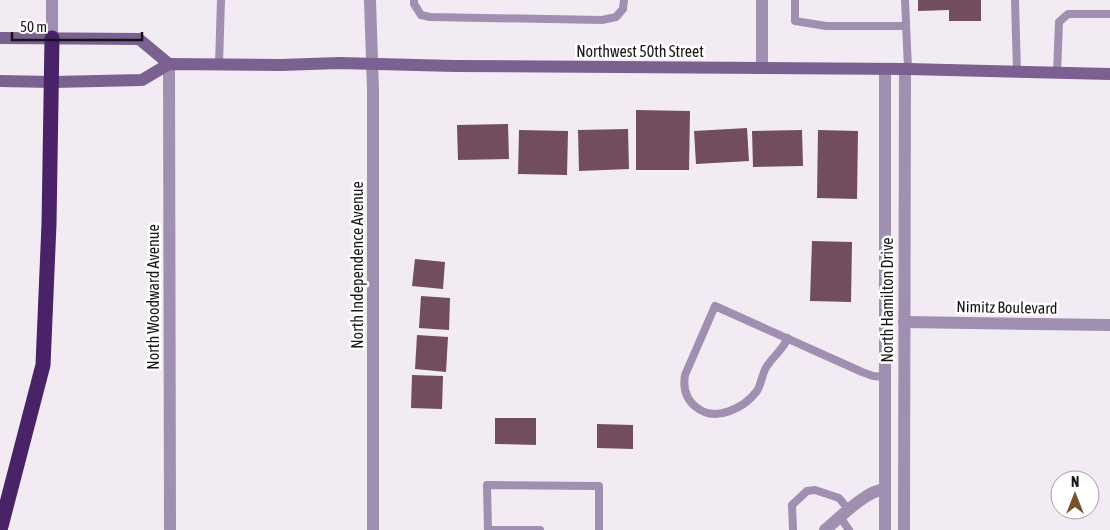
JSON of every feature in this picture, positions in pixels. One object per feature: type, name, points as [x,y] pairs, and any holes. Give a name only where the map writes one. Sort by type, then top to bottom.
[{"type":"highway","points":[[0,530],[43,365],[50,224],[52,38]]},
{"type":"main road","points":[[0,38],[139,39],[169,64],[142,80],[107,82],[0,81]]},
{"type":"main road","name":"Northwest 50th Street","points":[[169,64],[762,68],[1110,74]]},
{"type":"street","points":[[52,0],[52,38]]},
{"type":"street","name":"North Independence Avenue","points":[[370,0],[373,90],[373,530]]},
{"type":"street","points":[[762,0],[762,68]]},
{"type":"street","name":"North Woodward Avenue","points":[[169,64],[170,530]]},
{"type":"street","name":"North Hamilton Drive","points":[[885,70],[885,530]]},
{"type":"street","name":"North Hamilton Drive","points":[[904,530],[906,70]]},
{"type":"street","name":"Nimitz Boulevard","points":[[904,322],[1110,324]]},
{"type":"street","points":[[885,377],[904,377]]},
{"type":"street","points":[[825,530],[873,492],[885,489]]},
{"type":"lane","points":[[219,64],[221,0]]},
{"type":"lane","points":[[414,0],[414,4],[421,15],[430,17],[602,20],[616,17],[624,9],[624,0]]},
{"type":"lane","points":[[795,0],[796,21],[826,26],[905,26]]},
{"type":"lane","points":[[905,0],[905,26],[908,47],[906,70]]},
{"type":"lane","points":[[1015,0],[1017,72]]},
{"type":"lane","points":[[1057,73],[1058,22],[1068,14],[1110,14]]},
{"type":"lane","points":[[788,338],[782,350],[766,367],[758,390],[735,409],[720,414],[709,413],[696,407],[690,400],[684,387],[685,376],[715,306],[788,338],[862,372],[873,376],[885,377]]},
{"type":"lane","points":[[540,530],[488,530],[487,485],[600,486],[600,530]]},
{"type":"lane","points":[[793,530],[792,505],[807,491],[815,490],[836,496],[843,501],[849,530]]},
{"type":"building","points":[[918,0],[981,0],[981,21],[949,21],[949,10],[918,11]]},
{"type":"building","points":[[636,110],[690,111],[689,170],[636,170]]},
{"type":"building","points":[[508,124],[509,159],[458,160],[457,125]]},
{"type":"building","points":[[747,128],[749,161],[696,164],[694,131]]},
{"type":"building","points":[[628,129],[629,169],[579,171],[578,130]]},
{"type":"building","points":[[519,130],[568,131],[567,175],[518,174]]},
{"type":"building","points":[[802,130],[803,166],[753,167],[752,131]]},
{"type":"building","points":[[818,130],[858,131],[857,199],[817,198]]},
{"type":"building","points":[[812,241],[852,242],[851,302],[810,301]]},
{"type":"building","points":[[415,259],[445,262],[443,289],[412,286]]},
{"type":"building","points":[[421,296],[450,298],[449,330],[419,328]]},
{"type":"building","points":[[417,335],[448,337],[446,372],[415,369]]},
{"type":"building","points":[[412,375],[443,376],[442,409],[411,408]]},
{"type":"building","points":[[495,418],[536,418],[536,445],[495,444]]},
{"type":"building","points":[[597,424],[633,425],[633,449],[597,448]]}]
